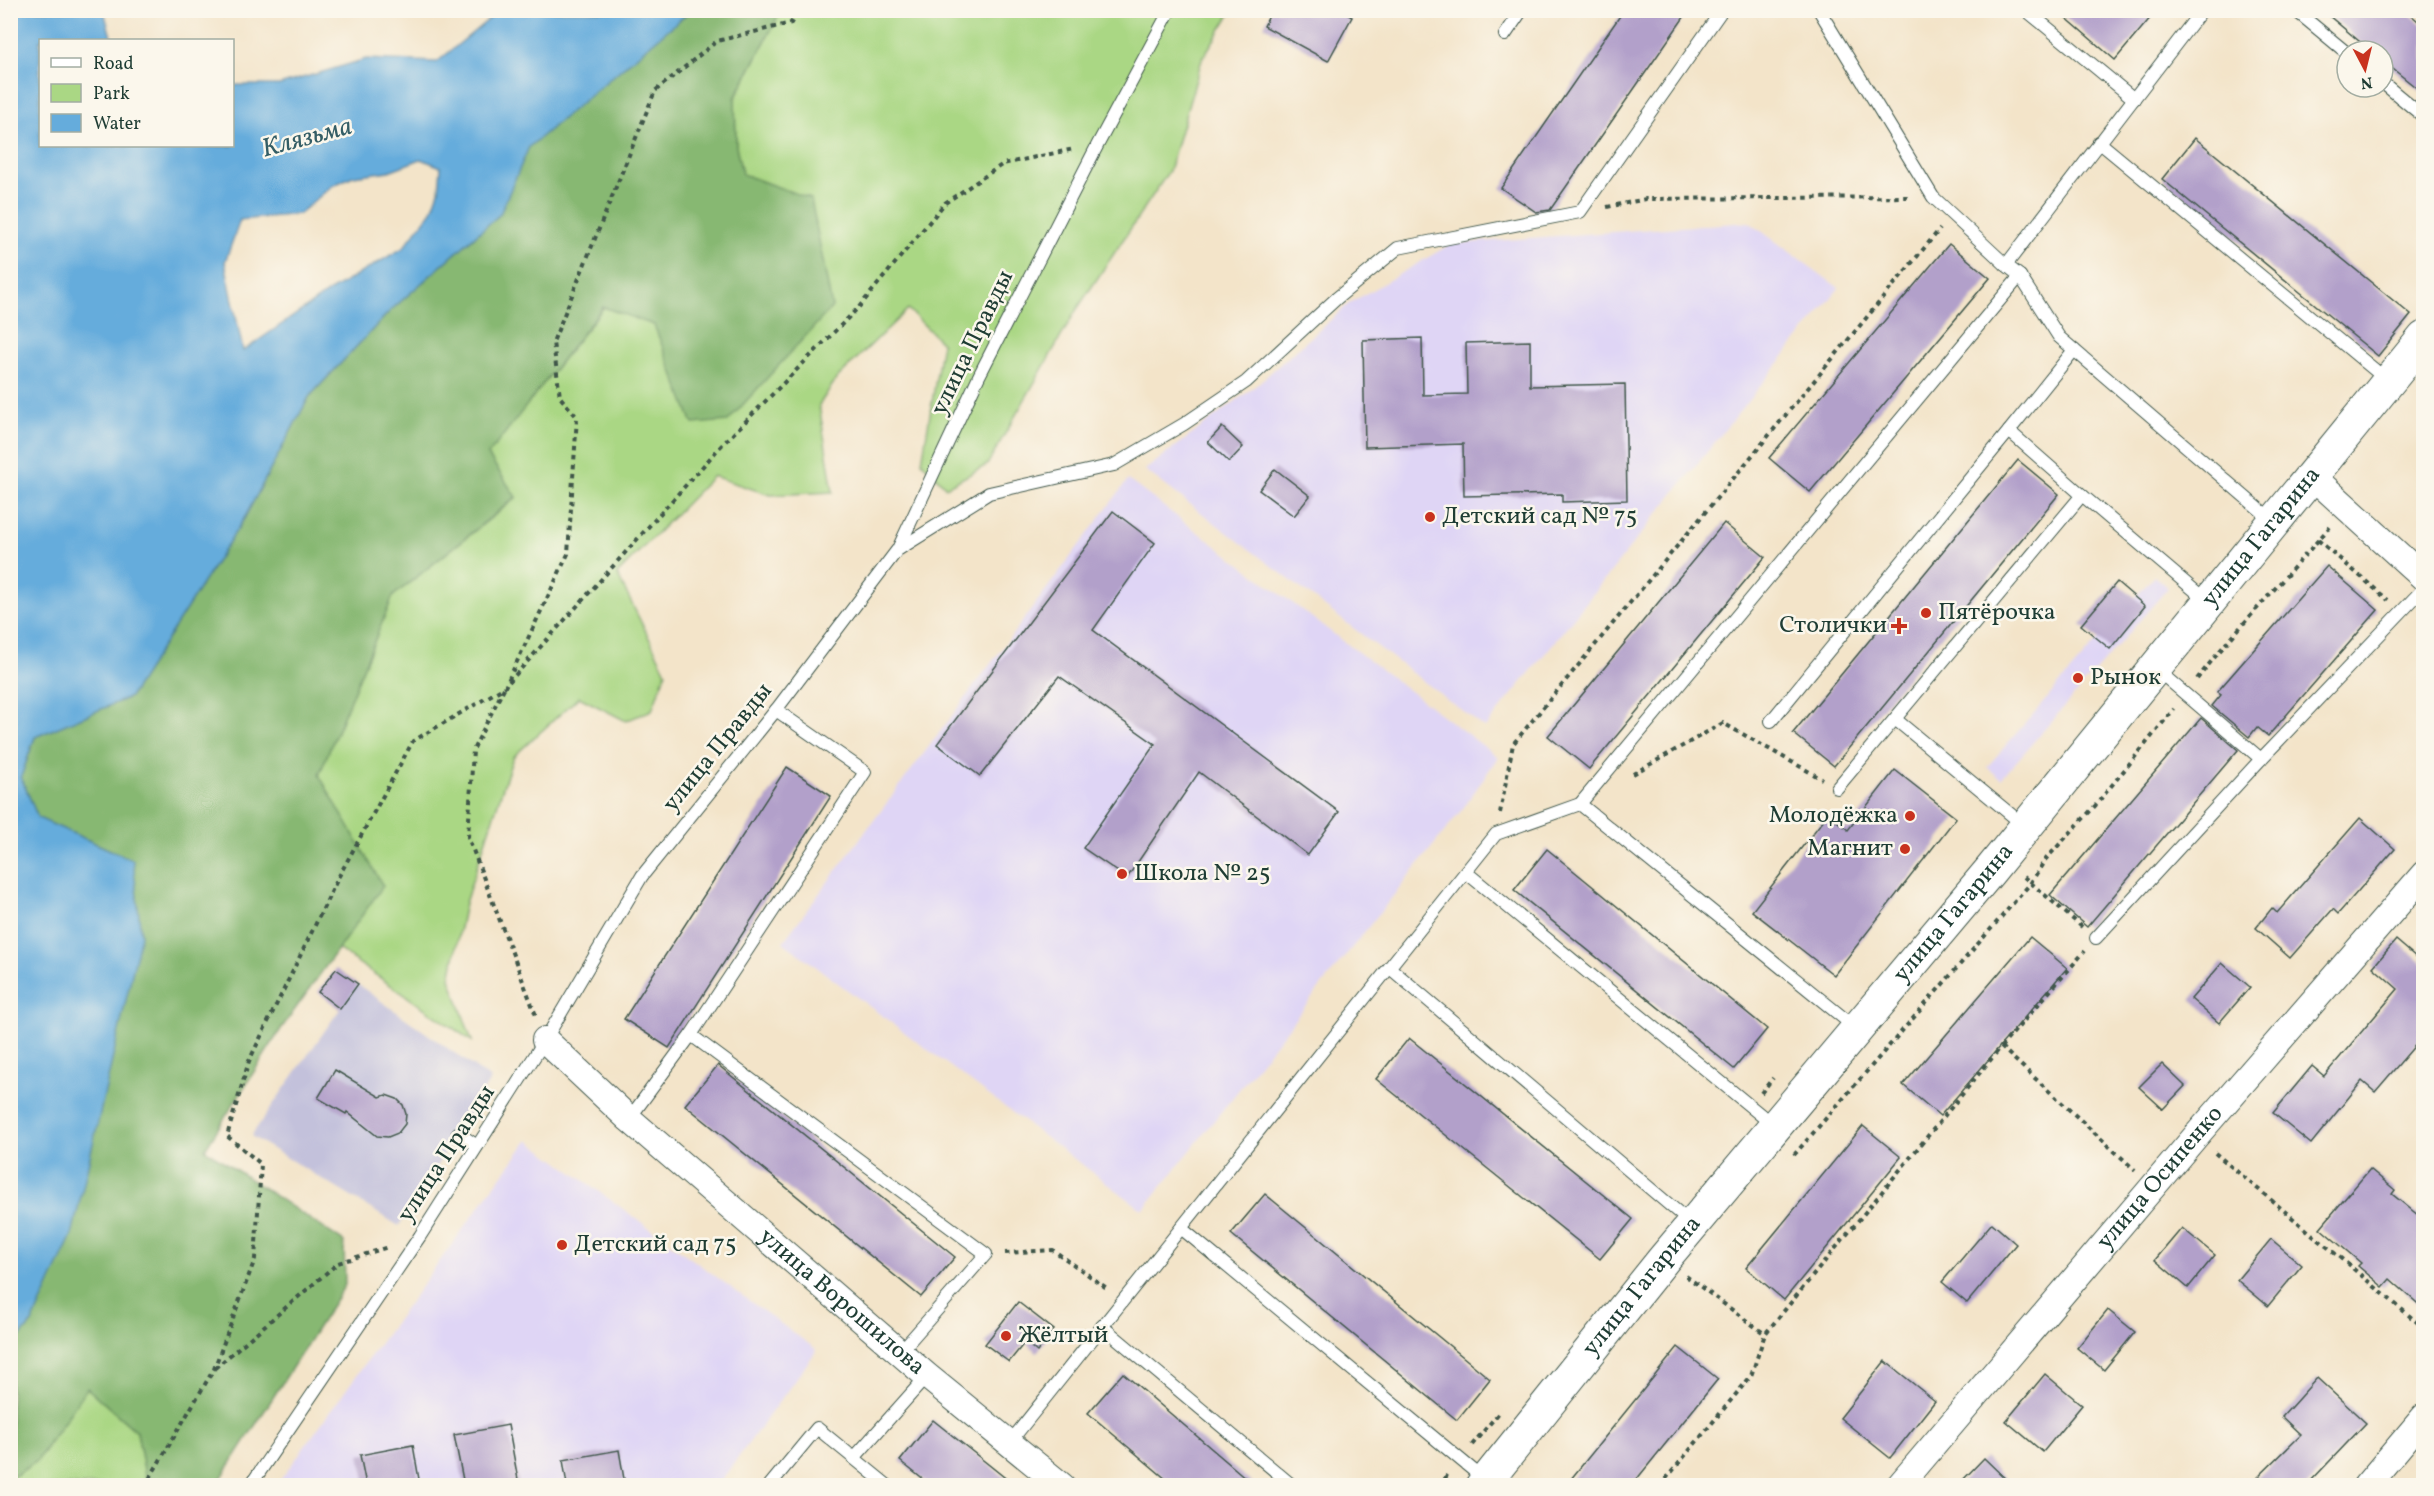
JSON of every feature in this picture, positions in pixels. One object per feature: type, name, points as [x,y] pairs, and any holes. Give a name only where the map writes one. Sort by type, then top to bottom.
[{"type":"main road","name":"улица Гагарина","points":[[1484,1483],[1663,1260],[2004,854],[2424,338]]},
{"type":"street","points":[[2312,476],[2424,578]]},
{"type":"street","name":"улица Осипенко","points":[[1899,1485],[2153,1186],[2424,874]]},
{"type":"street","name":"улица Ворошилова","points":[[545,1040],[629,1119],[901,1351],[927,1376],[1062,1485]]},
{"type":"street","points":[[2366,1485],[2424,1417]]},
{"type":"lane","name":"улица Правды","points":[[250,1485],[420,1236],[545,1040],[642,876],[776,710],[898,549],[979,376],[1098,144],[1170,10]]},
{"type":"lane","points":[[1505,35],[1522,10]]},
{"type":"lane","points":[[898,549],[989,493],[1114,465],[1184,424],[1246,382],[1337,298],[1398,248],[1580,212],[1722,10]]},
{"type":"lane","points":[[1819,10],[1933,197],[2020,276],[2059,337],[2274,522]]},
{"type":"lane","points":[[2026,10],[2134,99]]},
{"type":"lane","points":[[2006,265],[2202,10]]},
{"type":"lane","points":[[2295,10],[2335,43]]},
{"type":"lane","points":[[2395,93],[2424,117]]},
{"type":"lane","points":[[2099,142],[2389,381]]},
{"type":"lane","points":[[1010,1442],[1496,834],[1580,804],[2020,276]]},
{"type":"lane","points":[[1771,721],[2074,350]]},
{"type":"lane","points":[[2009,431],[2209,602]]},
{"type":"lane","points":[[1837,788],[2082,495]]},
{"type":"lane","points":[[2096,938],[2261,759],[2424,588]]},
{"type":"lane","points":[[2155,669],[2261,759]]},
{"type":"lane","points":[[629,1119],[691,1035],[865,772],[776,710]]},
{"type":"lane","points":[[1895,719],[2026,827]]},
{"type":"lane","points":[[1580,804],[1857,1030]]},
{"type":"lane","points":[[1467,873],[1774,1126]]},
{"type":"lane","points":[[1390,968],[1693,1224]]},
{"type":"lane","points":[[691,1035],[986,1254],[901,1351]]},
{"type":"lane","points":[[458,1133],[477,1146]]},
{"type":"lane","points":[[1181,1228],[1484,1483]]},
{"type":"lane","points":[[1102,1326],[1293,1485]]},
{"type":"lane","points":[[854,1458],[927,1376]]},
{"type":"lane","points":[[769,1485],[817,1428],[888,1485]]},
{"type":"path","points":[[545,1040],[468,837],[473,750],[568,554],[577,417],[560,397],[553,342],[655,92],[717,41],[790,23],[798,10]]},
{"type":"path","points":[[145,1485],[214,1369],[255,1259],[261,1164],[227,1136],[249,1061],[339,876],[413,741],[505,687],[721,446],[859,307],[945,204],[1003,164],[1098,144]]},
{"type":"path","points":[[1580,212],[1646,199],[1933,197]]},
{"type":"path","points":[[1496,834],[1514,744],[1952,214]]},
{"type":"path","points":[[1978,943],[2030,884],[2045,860],[2095,806],[2228,641],[2347,508]]},
{"type":"path","points":[[2318,540],[2401,611]]},
{"type":"path","points":[[1631,775],[1723,723],[1837,788]]},
{"type":"path","points":[[1660,1485],[1752,1376],[1765,1334],[2001,1047],[2096,938],[2030,884],[2004,854]]},
{"type":"path","points":[[2001,1047],[2153,1186]]},
{"type":"path","points":[[2196,1136],[2424,1328]]},
{"type":"path","points":[[214,1369],[338,1263],[420,1236]]},
{"type":"path","points":[[986,1254],[1053,1250],[1123,1300]]},
{"type":"path","points":[[1663,1260],[1765,1334]]},
{"type":"shaded area","name":"Детский сад № 75","points":[[1749,222],[1839,288],[1485,728],[1145,470],[1253,388],[1350,303],[1451,244]]},
{"type":"shaded area","name":"Школа № 25","points":[[1128,480],[1498,757],[1464,807],[1143,1210],[783,942]]},
{"type":"shaded area","name":"Рынок","points":[[2154,576],[2168,588],[2001,779],[1987,767]]},
{"type":"shaded area","points":[[336,969],[491,1079],[399,1226],[251,1136],[340,1009],[318,992]]},
{"type":"shaded area","name":"Детский сад 75","points":[[528,1140],[817,1350],[718,1485],[276,1486]]},
{"type":"green space","points":[[690,11],[781,11],[735,98],[736,146],[742,174],[811,199],[832,307],[728,421],[693,424],[654,325],[603,307],[488,455],[516,497],[393,596],[319,775],[383,886],[281,1029],[205,1149],[344,1242],[345,1285],[217,1485],[147,1485],[137,1432],[87,1388],[37,1461],[11,1478],[11,1347],[32,1323],[133,860],[38,818],[21,777],[35,737],[130,697],[245,517],[309,397],[390,311],[500,214],[528,147]]},
{"type":"green space","points":[[781,11],[1232,11],[1202,59],[1169,171],[1077,309],[987,465],[946,487],[922,462],[942,343],[908,309],[837,378],[819,405],[833,492],[770,495],[713,476],[617,574],[666,672],[652,710],[626,721],[579,697],[513,757],[465,903],[450,978],[472,1041],[338,949],[382,886],[319,775],[393,596],[516,498],[487,455],[604,307],[654,325],[811,200],[742,174],[736,146],[735,99]]},
{"type":"green space","points":[[87,1388],[137,1432],[147,1485],[11,1486],[11,1478],[37,1461]]},
{"type":"water","name":"Клязьма","points":[[11,10],[104,11],[112,39],[39,39],[39,147],[234,147],[234,85],[279,85],[366,59],[437,62],[499,11],[690,11],[529,147],[500,214],[390,311],[309,397],[245,517],[130,697],[35,737],[21,777],[38,818],[133,860],[141,935],[72,1235],[32,1323],[11,1347]],"holes":[[[421,159],[441,167],[439,191],[432,211],[403,248],[330,291],[243,351],[225,262],[240,220],[299,214],[332,186],[353,176],[389,171]]]},
{"type":"building","points":[[1272,10],[1340,10],[1352,17],[1328,61],[1264,26]]},
{"type":"building","points":[[1624,10],[1689,10],[1550,210],[1536,212],[1501,188]]},
{"type":"building","points":[[2057,10],[2157,10],[2115,60]]},
{"type":"building","points":[[2322,10],[2405,10],[2424,26],[2424,94],[2395,71],[2395,39],[2357,39]]},
{"type":"building","points":[[2195,138],[2411,315],[2378,356],[2162,179]]},
{"type":"building","points":[[1949,244],[1990,278],[1810,492],[1769,458]]},
{"type":"building","points":[[1422,338],[1423,395],[1467,394],[1466,343],[1530,341],[1530,386],[1625,384],[1627,500],[1562,502],[1562,494],[1464,496],[1463,444],[1365,447],[1363,340]]},
{"type":"building","points":[[1222,427],[1243,447],[1229,462],[1208,442]]},
{"type":"building","name":"Пятёрочка","points":[[2018,460],[2059,494],[1834,766],[1793,733]]},
{"type":"building","points":[[1275,469],[1310,496],[1294,516],[1259,490]]},
{"type":"building","points":[[1113,511],[1155,543],[1093,630],[1339,812],[1308,855],[1199,772],[1127,878],[1083,848],[1155,744],[1059,676],[980,776],[937,744]]},
{"type":"building","points":[[1724,523],[1765,557],[1589,769],[1548,736]]},
{"type":"building","points":[[2327,566],[2378,610],[2268,736],[2257,727],[2249,737],[2212,706],[2221,695],[2217,692]]},
{"type":"building","points":[[2117,582],[2145,606],[2110,649],[2081,625]]},
{"type":"building","points":[[2201,718],[2238,750],[2087,927],[2050,895]]},
{"type":"building","points":[[787,767],[831,796],[669,1048],[624,1019]]},
{"type":"building","points":[[1895,770],[1956,818],[1834,975],[1752,911],[1828,814],[1848,830]]},
{"type":"building","points":[[2360,818],[2395,849],[2338,914],[2333,909],[2290,958],[2256,928],[2272,908],[2277,913]]},
{"type":"building","points":[[1547,849],[1767,1029],[1734,1069],[1514,890]]},
{"type":"building","points":[[2030,937],[2067,968],[1940,1116],[1903,1085]]},
{"type":"building","points":[[2396,940],[2424,964],[2424,1035],[2375,1092],[2362,1081],[2311,1144],[2273,1113],[2312,1066],[2324,1076],[2398,989],[2373,967]]},
{"type":"building","points":[[2222,963],[2250,987],[2219,1023],[2191,999]]},
{"type":"building","points":[[336,969],[358,984],[340,1009],[318,992]]},
{"type":"building","points":[[1409,1038],[1633,1219],[1600,1259],[1376,1079]]},
{"type":"building","points":[[2162,1064],[2185,1086],[2163,1109],[2139,1087]]},
{"type":"building","points":[[718,1065],[955,1257],[921,1297],[685,1105]]},
{"type":"building","points":[[335,1070],[380,1097],[386,1095],[397,1099],[403,1105],[406,1114],[405,1124],[398,1133],[388,1137],[377,1136],[347,1112],[346,1114],[318,1098]]},
{"type":"building","points":[[1863,1126],[1901,1157],[1784,1300],[1746,1268]]},
{"type":"building","points":[[2370,1169],[2395,1190],[2392,1194],[2424,1220],[2424,1309],[2390,1279],[2383,1287],[2358,1266],[2361,1263],[2320,1228]]},
{"type":"building","points":[[1265,1194],[1490,1379],[1457,1420],[1231,1234]]},
{"type":"building","points":[[1992,1223],[2016,1244],[1967,1303],[1942,1282]]},
{"type":"building","points":[[2182,1228],[2215,1255],[2188,1288],[2155,1260]]},
{"type":"building","points":[[2271,1239],[2302,1265],[2268,1306],[2237,1280]]},
{"type":"building","points":[[1018,1302],[1054,1330],[1037,1352],[1025,1342],[1009,1362],[985,1344]]},
{"type":"building","points":[[2108,1310],[2135,1332],[2104,1370],[2077,1348]]},
{"type":"building","points":[[1678,1347],[1718,1379],[1632,1485],[1566,1485]]},
{"type":"building","points":[[1885,1361],[1935,1401],[1890,1458],[1840,1418]]},
{"type":"building","points":[[1123,1373],[1254,1485],[1173,1485],[1088,1413]]},
{"type":"building","points":[[2045,1374],[2082,1405],[2043,1452],[2006,1421]]},
{"type":"building","points":[[2317,1378],[2366,1423],[2307,1485],[2250,1485],[2301,1435],[2282,1417]]},
{"type":"building","points":[[933,1420],[1014,1485],[930,1485],[900,1461]]},
{"type":"building","points":[[508,1425],[519,1485],[464,1485],[454,1435]]},
{"type":"building","points":[[413,1445],[420,1485],[366,1485],[360,1455]]},
{"type":"building","points":[[619,1450],[625,1485],[567,1485],[563,1460]]},
{"type":"building","points":[[1984,1458],[2012,1485],[1958,1485]]},
{"type":"place","name":"Детский сад № 75","points":[[1430,517]]},
{"type":"place","name":"Пятёрочка","points":[[1926,613]]},
{"type":"place","name":"Столички","points":[[1899,626]]},
{"type":"place","name":"Рынок","points":[[2078,678]]},
{"type":"place","name":"Молодёжка","points":[[1910,816]]},
{"type":"place","name":"Магнит","points":[[1905,849]]},
{"type":"place","name":"Школа № 25","points":[[1122,874]]},
{"type":"place","name":"Детский сад 75","points":[[562,1245]]},
{"type":"place","name":"Жёлтый","points":[[1006,1336]]}]
